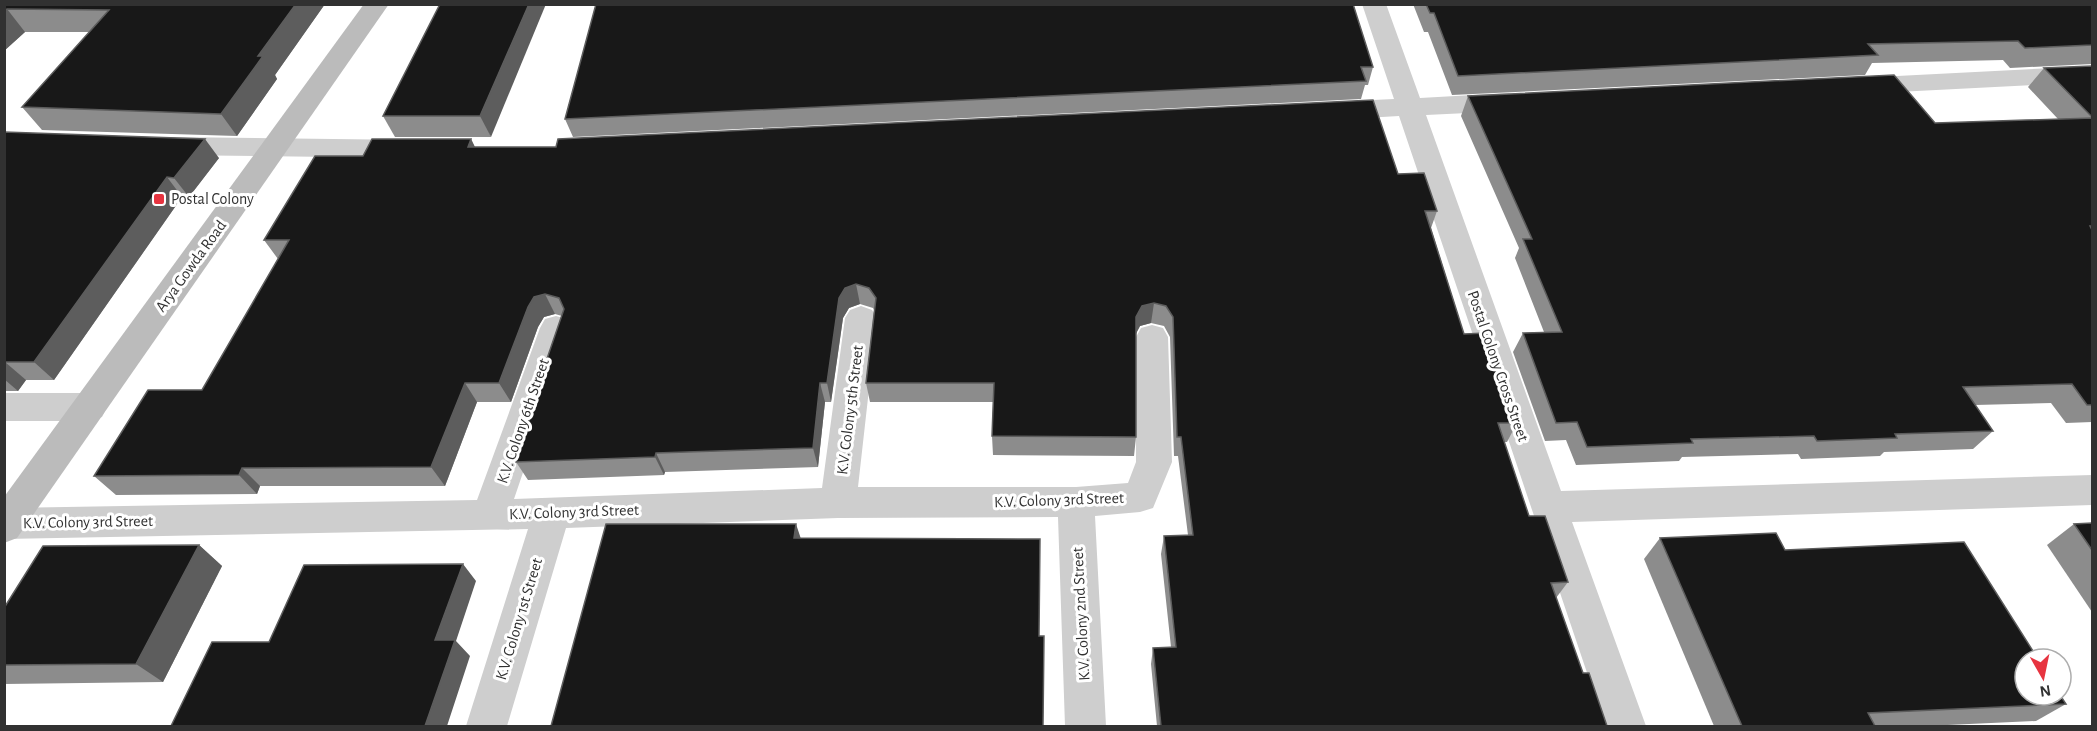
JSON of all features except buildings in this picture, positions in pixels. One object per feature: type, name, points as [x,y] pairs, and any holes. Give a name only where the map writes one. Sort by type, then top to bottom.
[{"type":"main road","name":"Arya Gowda Road","points":[[6,525],[377,4]]},
{"type":"street","name":"Postal Colony Cross Street","points":[[1374,4],[1625,726]]},
{"type":"street","points":[[1833,87],[2092,74]]},
{"type":"street","points":[[1302,113],[1538,101]]},
{"type":"street","points":[[145,145],[274,149],[440,149]]},
{"type":"street","name":"K.V. Colony 5th Street","points":[[838,503],[861,318]]},
{"type":"street","name":"K.V. Colony 6th Street","points":[[490,515],[556,328]]},
{"type":"street","name":"K.V. Colony 3rd Street","points":[[6,525],[490,515],[838,503],[1076,502],[1140,497],[1154,462],[1152,337]]},
{"type":"street","points":[[4,407],[90,407]]},
{"type":"street","points":[[1547,507],[2092,490]]},
{"type":"street","name":"K.V. Colony 2nd Street","points":[[1076,502],[1086,726]]},
{"type":"street","name":"K.V. Colony 1st Street","points":[[487,726],[552,512]]},
{"type":"place","name":"Postal Colony","points":[[159,199]]}]
